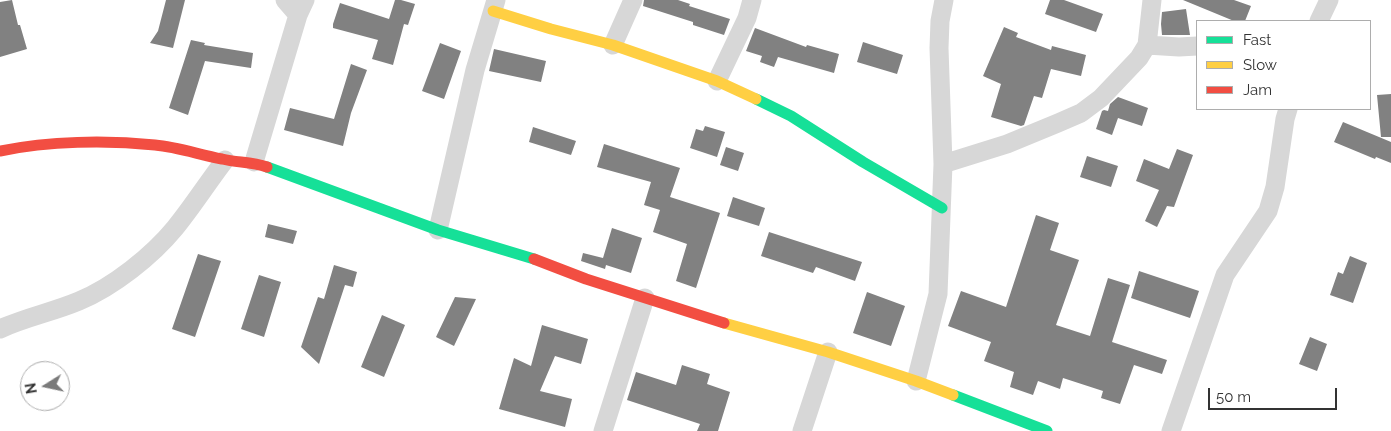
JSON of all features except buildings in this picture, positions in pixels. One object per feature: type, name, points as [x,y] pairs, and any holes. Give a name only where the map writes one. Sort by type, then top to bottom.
[{"type":"street","points":[[254,162],[301,8],[285,0]]},
{"type":"street","points":[[613,45],[633,0]]},
{"type":"street","points":[[717,81],[747,18],[752,0]]},
{"type":"street","points":[[916,381],[938,294],[943,164],[938,48],[944,0]]},
{"type":"street","points":[[943,164],[1008,144],[1081,113],[1101,98],[1139,58],[1147,45],[1152,0]]},
{"type":"street","points":[[1319,20],[1329,0]]},
{"type":"street","points":[[438,230],[475,70],[494,6],[551,29],[613,45],[717,81],[791,116],[863,162],[942,208]]},
{"type":"street","points":[[1147,45],[1196,46]]},
{"type":"street","points":[[1171,431],[1225,275],[1268,211],[1275,187],[1288,110]]},
{"type":"street","points":[[0,150],[95,142],[158,145],[225,160],[254,162],[438,230],[544,262],[586,279],[750,331],[828,352],[916,381],[1009,424],[1047,431]]},
{"type":"street","points":[[0,329],[79,301],[115,282],[139,263],[175,228],[225,160]]},
{"type":"street","points":[[603,431],[645,298]]},
{"type":"street","points":[[802,431],[828,352]]},
{"type":"traffic: fast","points":[[756,99],[791,116],[863,162],[942,208]]},
{"type":"traffic: fast","points":[[267,167],[438,230],[534,259]]},
{"type":"traffic: fast","points":[[953,395],[1047,431]]},
{"type":"traffic: slow","points":[[493,11],[551,29],[613,45],[717,81],[756,99]]},
{"type":"traffic: slow","points":[[724,323],[828,352],[953,395]]},
{"type":"traffic: jam","points":[[0,151],[58,143],[136,143],[172,147],[267,167]]},
{"type":"traffic: jam","points":[[534,259],[586,279],[724,323]]}]
